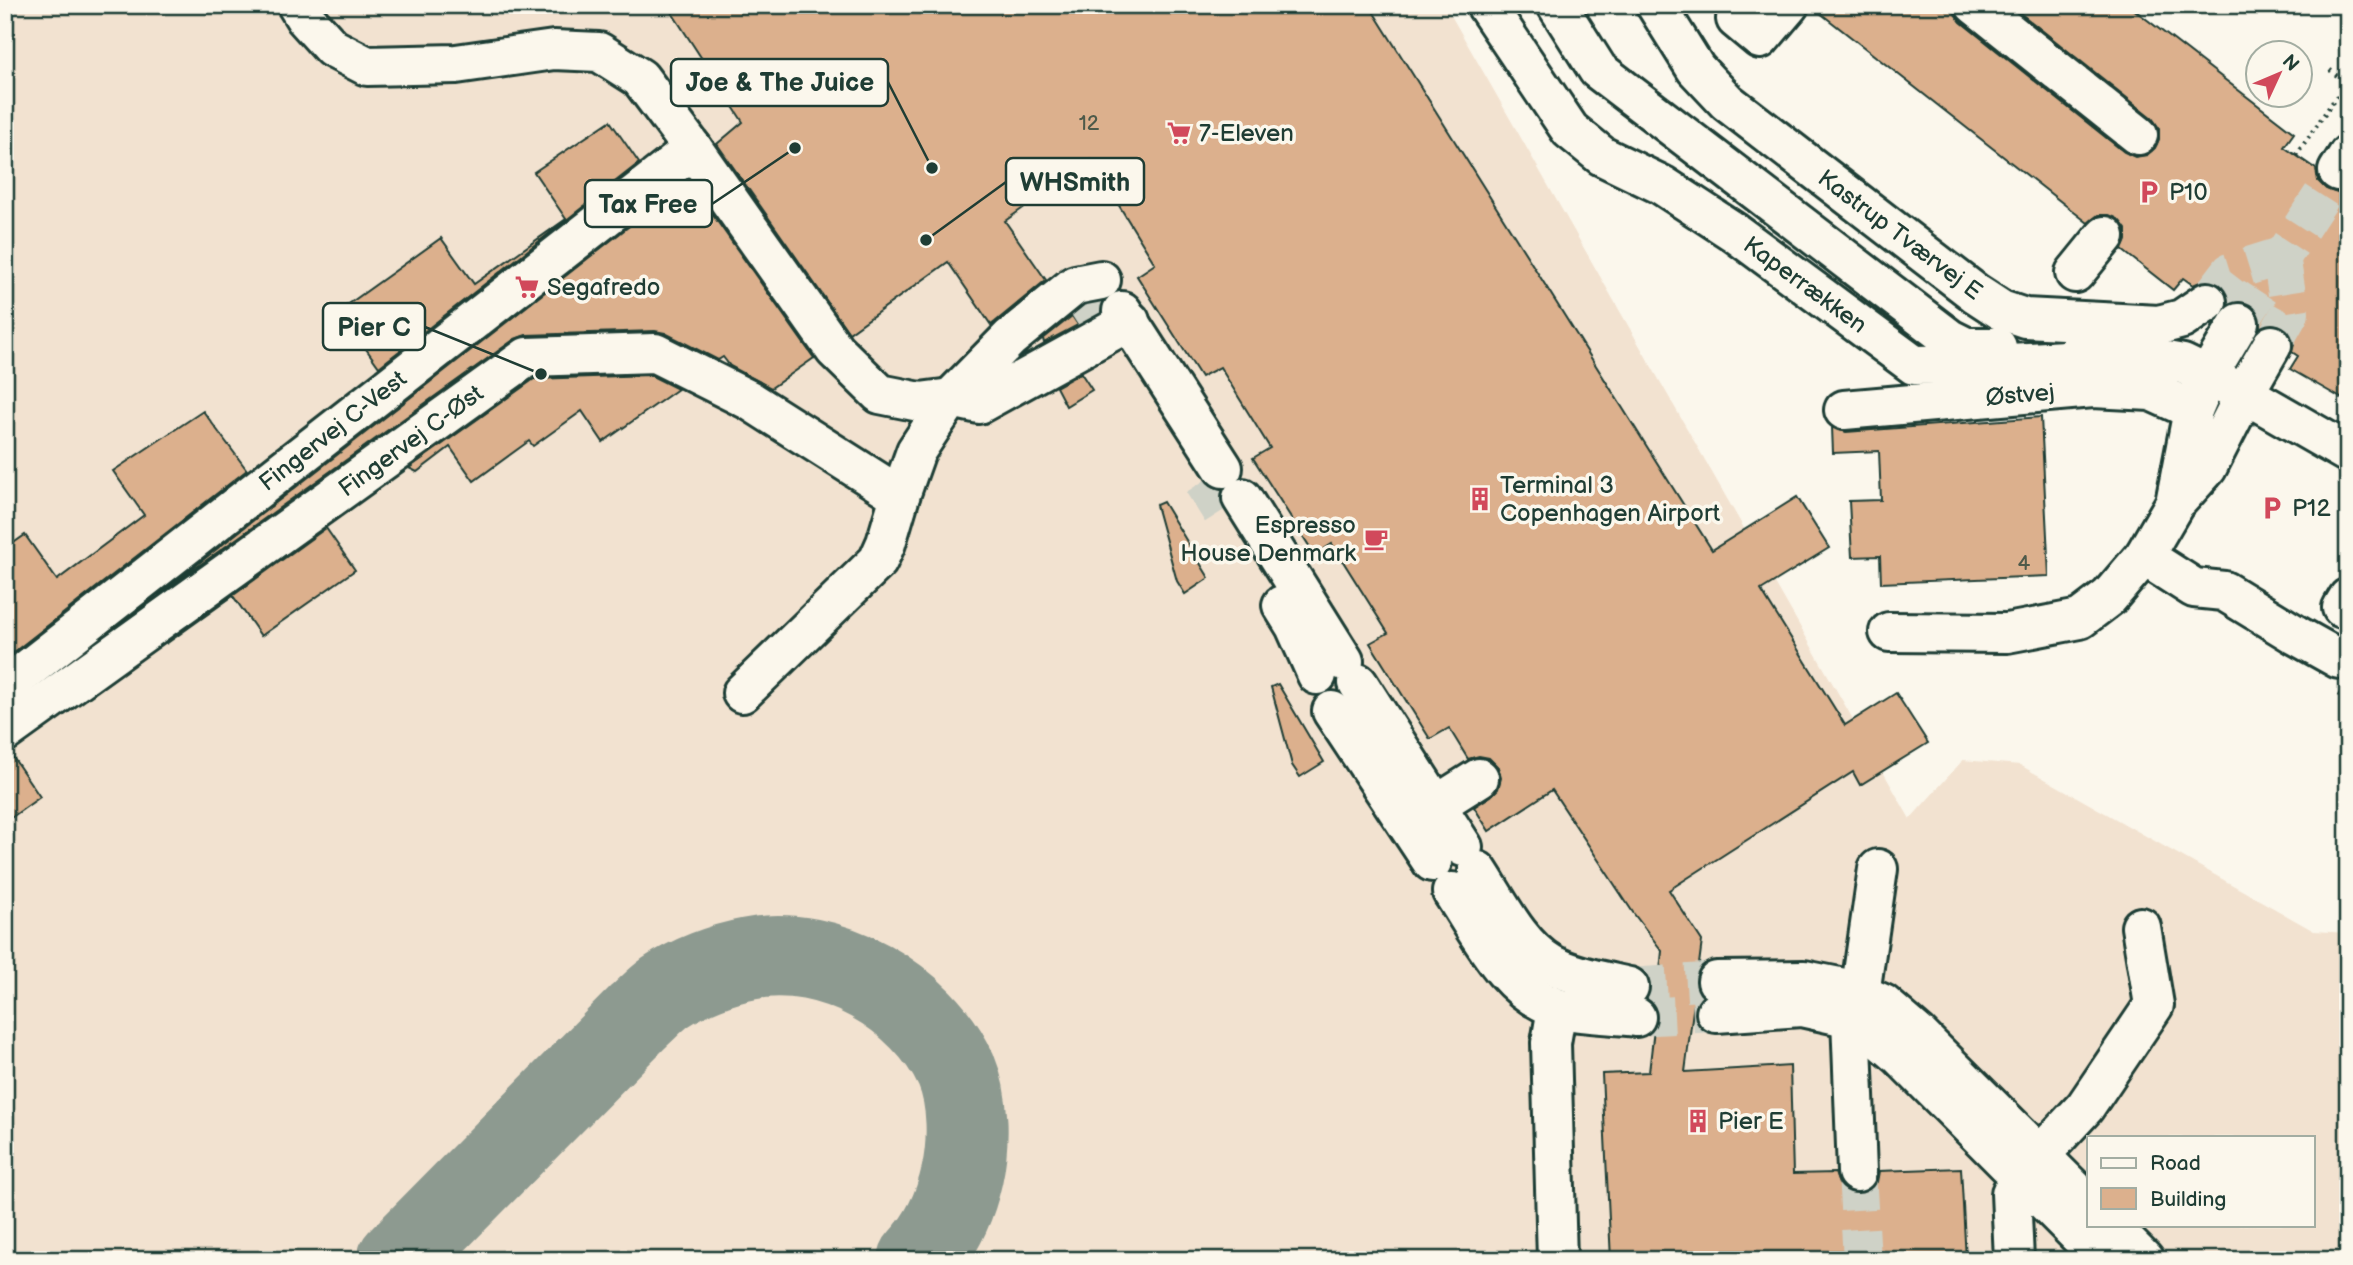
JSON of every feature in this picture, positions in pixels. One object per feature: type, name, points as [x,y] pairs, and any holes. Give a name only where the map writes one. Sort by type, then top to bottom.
[{"type":"lane","points":[[297,5],[332,48],[367,66],[456,64],[554,50],[598,52],[640,78],[835,350],[880,394],[920,402],[951,398],[979,404],[1115,323],[1222,490],[1295,626],[1340,673],[1421,815],[1456,868],[1507,975],[1535,998],[1557,1008],[1633,1002],[1582,976],[1551,964],[1527,945],[1456,868]]},
{"type":"lane","name":"Kaperrækken","points":[[1486,5],[1570,130],[1602,156],[1662,186],[1734,232],[1914,365],[2138,356],[2183,364],[2223,350],[2249,386]]},
{"type":"lane","name":"Kaperrækken","points":[[1557,5],[1598,70],[1950,339],[1966,347],[1983,348],[2077,340],[2159,325]]},
{"type":"lane","name":"Kastrup Tværvej E","points":[[1656,5],[1696,69],[1727,102],[1975,293],[2001,310],[2025,318],[2159,325],[2182,319],[2207,302]]},
{"type":"lane","points":[[1736,19],[1760,39],[1789,5]]},
{"type":"lane","points":[[1975,5],[2138,135]]},
{"type":"lane","name":"Fingervej C-Vest","points":[[5,687],[693,149]]},
{"type":"lane","points":[[2075,273],[2105,236]]},
{"type":"lane","points":[[742,693],[878,561],[916,451],[951,398],[1010,338],[1075,285],[1101,280]]},
{"type":"lane","points":[[1889,632],[2007,633],[2080,619],[2109,597],[2144,556],[2175,503],[2207,468],[2272,345]]},
{"type":"lane","points":[[2175,503],[2193,410],[2223,350]]},
{"type":"lane","name":"Fingervej C-Øst","points":[[5,732],[527,357],[655,353],[749,400],[900,496]]},
{"type":"lane","points":[[2249,386],[2348,434]]},
{"type":"lane","points":[[2249,386],[2348,453]]},
{"type":"lane","name":"Østvej","points":[[1843,410],[2093,388],[2151,391],[2193,410]]},
{"type":"lane","points":[[2144,556],[2227,613],[2272,638],[2295,635],[2339,659]]},
{"type":"lane","points":[[1332,711],[1421,815]]},
{"type":"lane","points":[[1421,815],[1479,778]]},
{"type":"lane","points":[[1857,1172],[1856,1006],[1878,869]]},
{"type":"lane","points":[[2014,1260],[2011,1193],[2030,1167],[2085,1107],[2154,1004],[2141,927]]},
{"type":"lane","points":[[1716,997],[1801,1007],[1856,1006]]},
{"type":"lane","points":[[1856,1006],[1867,1028],[2030,1167],[2087,1204]]},
{"type":"lane","points":[[1557,1008],[1551,1043],[1557,1260]]},
{"type":"lane","points":[[2030,1167],[2103,1260]]},
{"type":"lane","points":[[2110,1226],[2144,1260]]},
{"type":"path","points":[[2296,155],[2347,82],[2330,70]]},
{"type":"shaded area","points":[[5,5],[1445,5],[1910,819],[1963,760],[2020,765],[2314,931],[2348,933],[2348,1260],[5,1260]]},
{"type":"building","name":"Terminal 3 Copenhagen Airport","points":[[667,5],[1369,5],[1712,550],[1797,497],[1829,548],[1761,590],[1845,725],[1896,693],[1928,743],[1860,785],[1853,772],[1669,890],[1702,941],[1685,1072],[1790,1066],[1793,1174],[1835,1173],[1839,1184],[1846,1191],[1857,1194],[1869,1190],[1877,1182],[1879,1171],[1961,1168],[1966,1260],[1611,1260],[1602,1074],[1649,1072],[1654,1029],[1658,1019],[1656,1009],[1662,951],[1634,914],[1552,790],[1489,831],[1474,807],[1498,789],[1501,778],[1498,767],[1489,758],[1479,756],[1468,759],[1449,728],[1430,739],[1370,643],[1388,633],[1332,544],[1315,555],[1253,458],[1270,448],[1220,367],[1201,377],[1137,276],[1155,264],[1091,160],[1005,221],[1046,280],[991,325],[948,262],[849,333],[717,144],[743,122]]},
{"type":"building","name":"P10","points":[[1810,5],[1954,5],[1955,14],[1961,22],[2124,152],[2135,157],[2147,155],[2155,148],[2159,139],[2159,128],[2152,118],[2010,5],[2128,5],[2244,94],[2244,108],[2262,108],[2294,133],[2284,147],[2316,169],[2318,181],[2326,189],[2337,193],[2348,190],[2348,402],[2290,369],[2298,356],[2292,352],[2294,344],[2291,335],[2283,326],[2271,323],[2260,327],[2258,313],[2251,305],[2240,301],[2228,304],[2225,290],[2216,282],[2205,280],[2193,285],[2183,278],[2173,290],[2122,250],[2126,229],[2118,219],[2109,215],[2098,215],[2088,223]]},
{"type":"building","points":[[610,121],[639,163],[379,367],[339,311],[441,238],[474,284],[566,219],[534,172]]},
{"type":"building","points":[[688,180],[814,358],[771,388],[730,366],[723,357],[718,360],[665,333],[655,331],[526,335],[515,339],[158,595]]},
{"type":"building","points":[[1072,316],[1078,325],[1044,343],[1043,339]]},
{"type":"building","points":[[1081,373],[1092,390],[1066,406],[1056,387]]},
{"type":"building","points":[[650,375],[678,389],[603,442],[582,411],[533,446],[529,441],[474,481],[450,447],[417,472],[409,468],[534,379]]},
{"type":"building","points":[[203,411],[247,470],[5,659],[5,549],[25,535],[57,580],[144,515],[113,471]]},
{"type":"building","points":[[2041,417],[2049,576],[1881,583],[1880,556],[1852,557],[1849,501],[1881,500],[1879,451],[1833,453],[1832,427],[1846,432]]},
{"type":"building","points":[[1163,502],[1209,578],[1185,594],[1177,581],[1156,505]]},
{"type":"building","points":[[326,528],[355,570],[261,636],[233,596],[166,644]]},
{"type":"building","points":[[1278,684],[1324,762],[1300,777],[1292,765],[1271,687]]},
{"type":"building","points":[[10,753],[40,797],[5,822],[5,754]]},
{"type":"taxiway","points":[[398,1260],[662,995],[675,986],[717,967],[749,959],[780,956],[810,959],[841,968],[870,981],[897,999],[921,1020],[941,1044],[956,1070],[963,1095],[966,1122],[962,1175],[946,1220],[919,1260]]},
{"type":"tunnel","points":[[2239,323],[2338,171]]},
{"type":"tunnel","points":[[2207,302],[2230,272],[2281,256]]},
{"type":"tunnel","points":[[2272,345],[2290,313],[2281,256]]},
{"type":"tunnel","points":[[1075,285],[1101,326]]},
{"type":"tunnel","points":[[1202,482],[1221,512]]},
{"type":"tunnel","points":[[1629,987],[1717,981]]},
{"type":"tunnel","points":[[1636,1017],[1716,1013]]},
{"type":"tunnel","points":[[1857,1172],[1862,1260]]},
{"type":"place","name":"7-Eleven","points":[[1179,133]]},
{"type":"place","name":"Tax Free","points":[[795,148]]},
{"type":"place","name":"Joe & The Juice","points":[[932,168]]},
{"type":"place","name":"P10","points":[[2149,192]]},
{"type":"place","name":"WHSmith","points":[[926,240]]},
{"type":"place","name":"Segafredo","points":[[527,287]]},
{"type":"place","name":"Pier C","points":[[541,374]]},
{"type":"place","name":"Terminal 3 Copenhagen Airport","points":[[1480,499]]},
{"type":"place","name":"P12","points":[[2272,508]]},
{"type":"place","name":"Espresso House Denmark","points":[[1376,539]]},
{"type":"place","name":"Pier E","points":[[1698,1121]]}]
